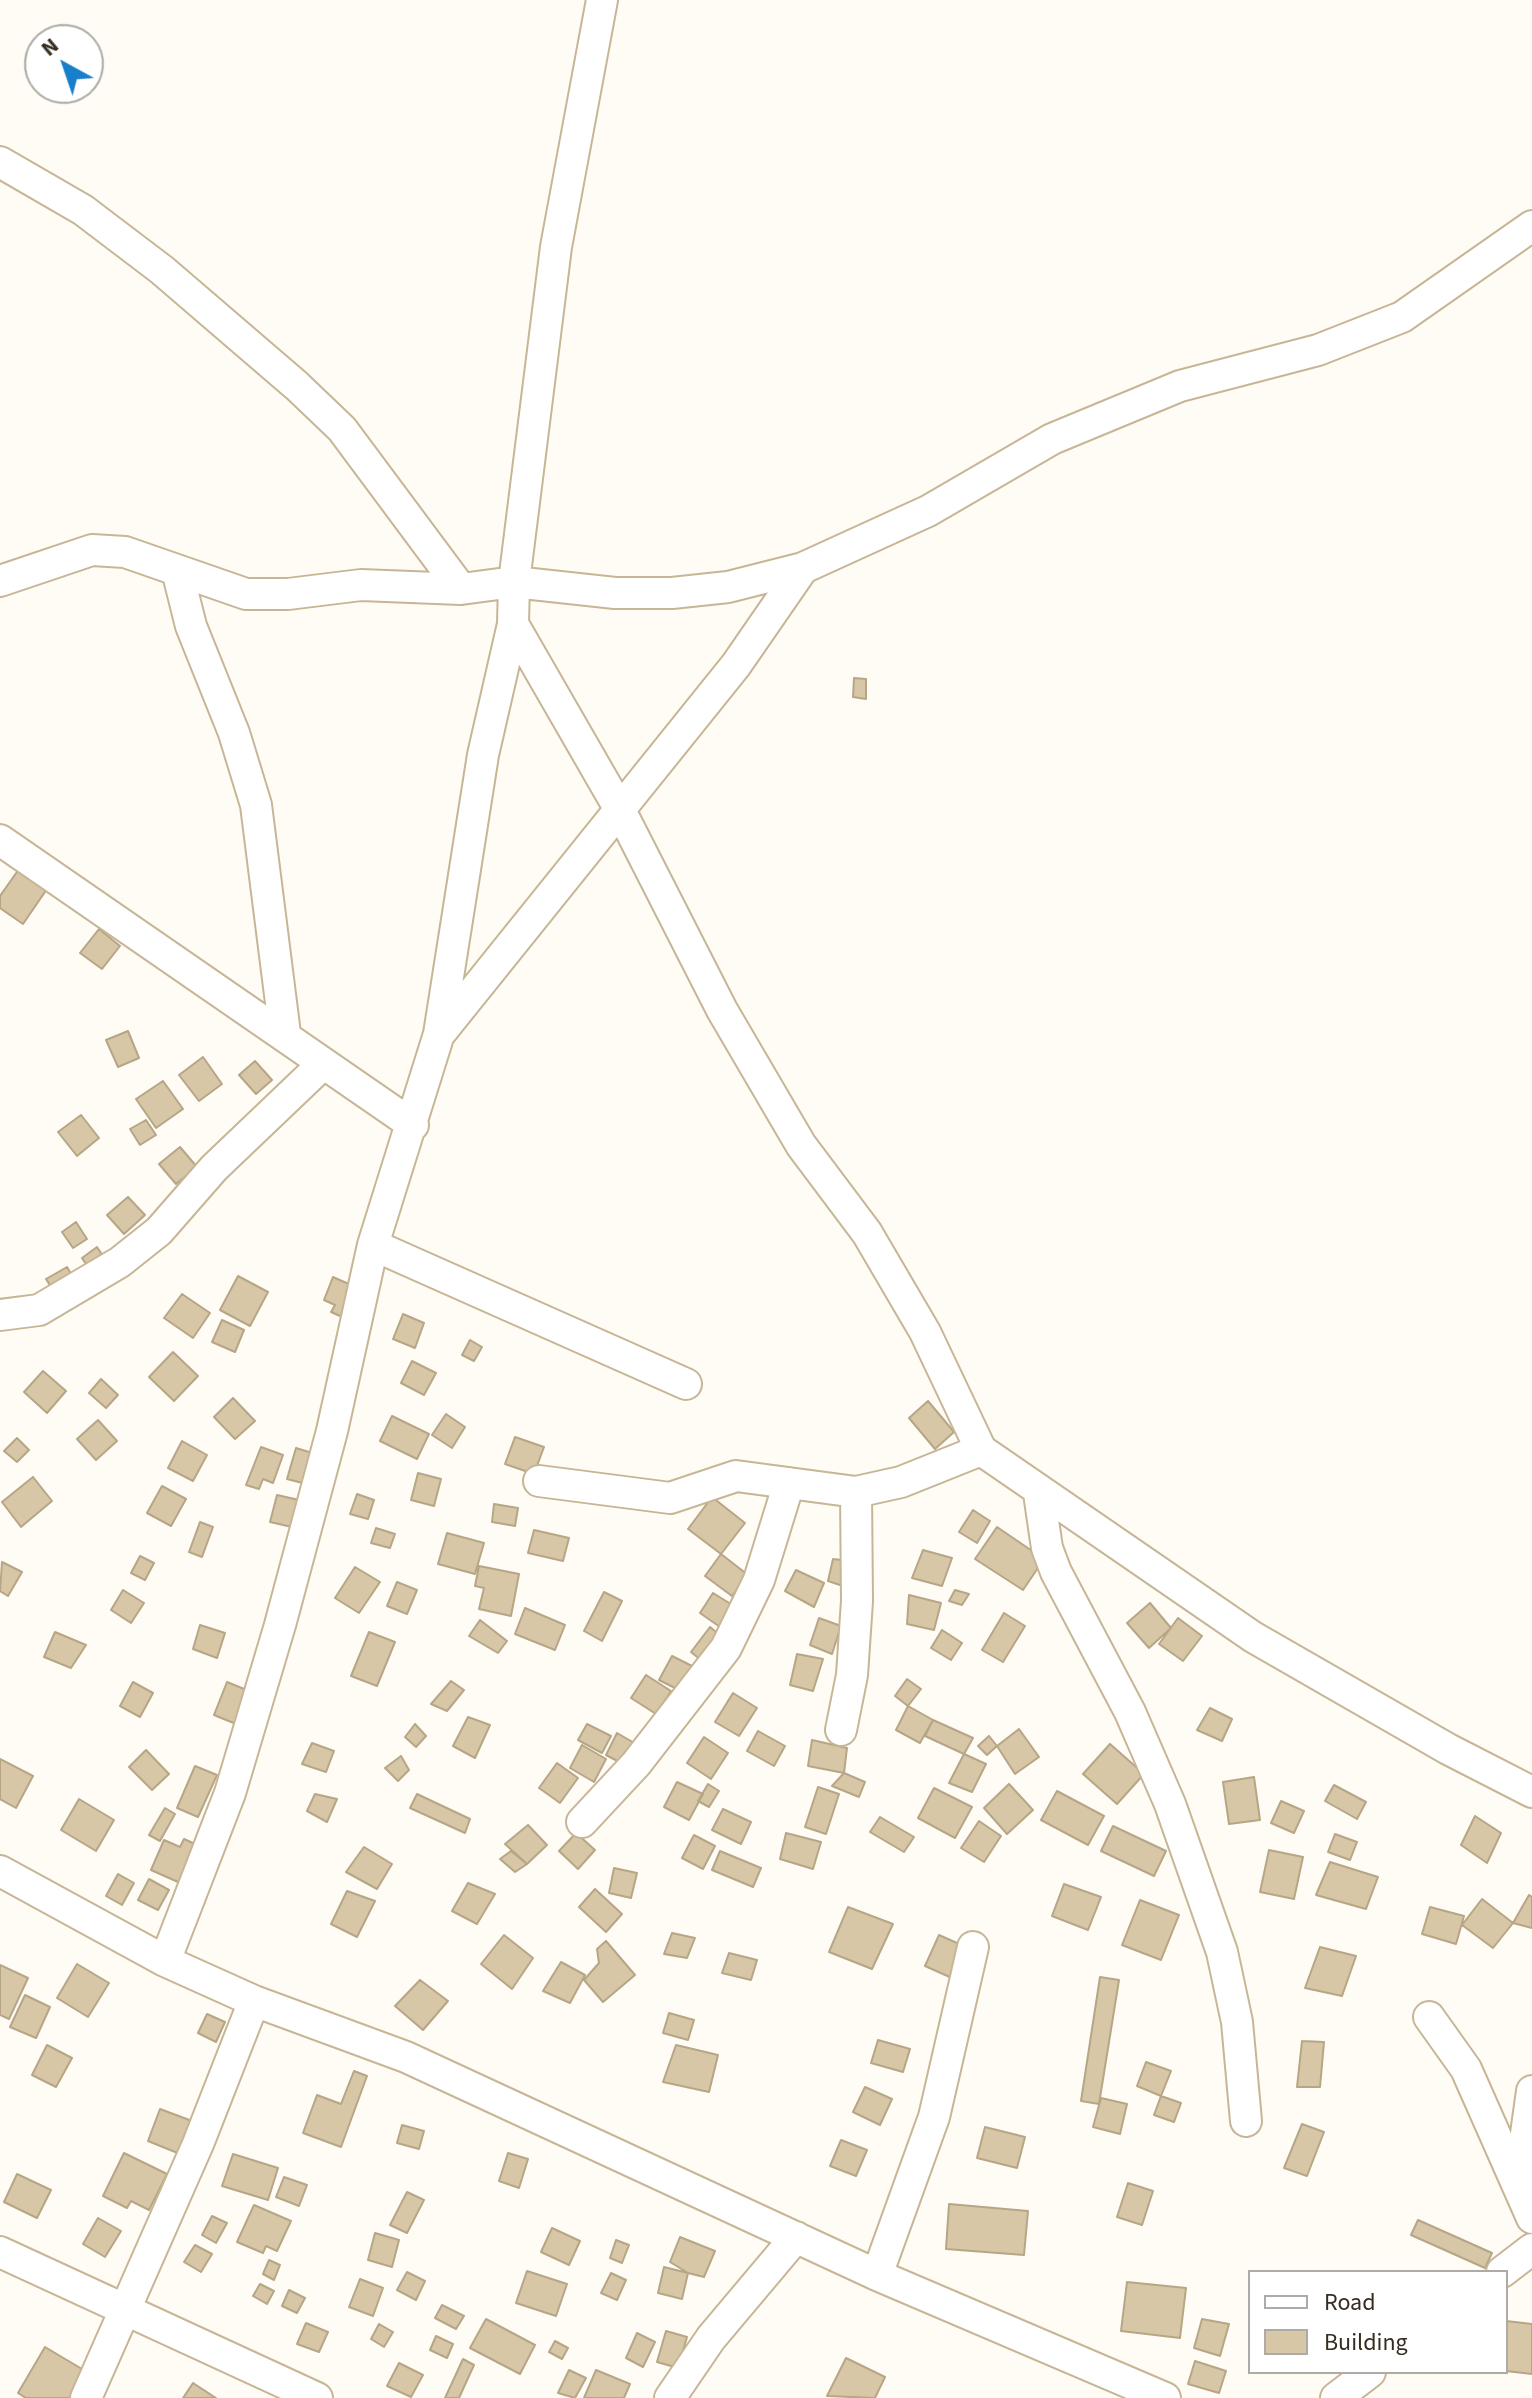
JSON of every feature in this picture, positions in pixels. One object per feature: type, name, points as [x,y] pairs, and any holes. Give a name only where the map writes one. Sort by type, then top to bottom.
[{"type":"street","points":[[165,1961],[230,1793],[280,1625],[332,1431],[373,1245],[439,1034],[483,755],[513,624],[514,582],[556,247],[602,0]]},
{"type":"street","points":[[0,162],[83,210],[162,270],[297,386],[342,429],[461,589]]},
{"type":"street","points":[[0,581],[92,550],[125,552],[246,594],[288,594],[361,585],[461,589],[514,582],[615,593],[672,593],[728,587],[803,568],[928,511],[1066,433],[1180,386],[1318,350],[1402,317],[1532,226]]},
{"type":"street","points":[[439,1034],[736,665],[803,568]]},
{"type":"street","points":[[177,570],[191,626],[234,733],[256,805],[285,1034]]},
{"type":"street","points":[[513,624],[619,808],[722,1010],[793,1132],[867,1233],[925,1332],[981,1450],[1039,1493],[1148,1562],[1253,1637],[1448,1749],[1532,1792]]},
{"type":"street","points":[[0,840],[413,1125]]},
{"type":"street","points":[[0,1315],[39,1310],[52,1305],[139,1247],[159,1231],[214,1168],[323,1064]]},
{"type":"street","points":[[373,1245],[686,1384]]},
{"type":"street","points":[[539,1481],[670,1498],[736,1476],[856,1492],[901,1482],[981,1450]]},
{"type":"street","points":[[582,1822],[636,1764],[726,1648],[759,1580],[789,1483]]},
{"type":"street","points":[[841,1730],[852,1675],[857,1601],[856,1492]]},
{"type":"street","points":[[1039,1493],[1047,1548],[1056,1572],[1130,1712],[1170,1804],[1222,1952],[1237,2022],[1246,2121]]},
{"type":"street","points":[[0,1871],[165,1961],[254,2001],[406,2057],[877,2275],[1165,2398]]},
{"type":"street","points":[[877,2275],[934,2117],[973,1947]]},
{"type":"street","points":[[86,2398],[198,2144],[254,2001]]},
{"type":"street","points":[[1429,2017],[1466,2069],[1532,2218]]},
{"type":"street","points":[[1518,2187],[1532,2091]]},
{"type":"street","points":[[670,2398],[711,2338],[796,2237]]},
{"type":"street","points":[[1505,2270],[1532,2249]]},
{"type":"street","points":[[0,2252],[317,2398]]},
{"type":"street","points":[[1336,2398],[1367,2374]]},
{"type":"building","points":[[854,678],[866,679],[866,699],[853,697]]},
{"type":"building","points":[[19,869],[47,889],[23,924],[0,908],[0,896]]},
{"type":"building","points":[[99,929],[120,946],[102,969],[80,953]]},
{"type":"building","points":[[128,1031],[139,1058],[118,1067],[106,1040]]},
{"type":"building","points":[[203,1057],[222,1084],[199,1101],[179,1075]]},
{"type":"building","points":[[255,1061],[272,1080],[256,1094],[239,1075]]},
{"type":"building","points":[[163,1081],[183,1109],[156,1128],[136,1099]]},
{"type":"building","points":[[81,1115],[99,1138],[77,1156],[58,1132]]},
{"type":"building","points":[[146,1120],[156,1135],[140,1145],[130,1129]]},
{"type":"building","points":[[180,1147],[197,1167],[176,1184],[159,1164]]},
{"type":"building","points":[[128,1197],[145,1215],[124,1234],[107,1215]]},
{"type":"building","points":[[76,1222],[87,1239],[73,1248],[62,1232]]},
{"type":"building","points":[[97,1247],[109,1265],[94,1276],[82,1258]]},
{"type":"building","points":[[67,1267],[78,1286],[58,1298],[46,1279]]},
{"type":"building","points":[[238,1276],[268,1292],[250,1326],[220,1310]]},
{"type":"building","points":[[333,1277],[360,1289],[347,1319],[331,1312],[335,1305],[324,1300]]},
{"type":"building","points":[[182,1294],[210,1313],[193,1338],[164,1318]]},
{"type":"building","points":[[403,1314],[424,1323],[415,1348],[393,1339]]},
{"type":"building","points":[[222,1320],[244,1330],[235,1352],[212,1342]]},
{"type":"building","points":[[470,1340],[482,1347],[474,1361],[462,1355]]},
{"type":"building","points":[[173,1352],[198,1376],[174,1401],[149,1377]]},
{"type":"building","points":[[412,1361],[436,1373],[424,1395],[401,1383]]},
{"type":"building","points":[[43,1371],[66,1391],[47,1413],[24,1392]]},
{"type":"building","points":[[101,1379],[118,1395],[106,1408],[89,1393]]},
{"type":"building","points":[[233,1398],[255,1421],[235,1439],[214,1417]]},
{"type":"building","points":[[928,1401],[954,1432],[935,1449],[909,1418]]},
{"type":"building","points":[[446,1414],[465,1427],[452,1448],[432,1435]]},
{"type":"building","points":[[392,1416],[429,1434],[417,1459],[380,1441]]},
{"type":"building","points":[[98,1420],[117,1441],[96,1460],[77,1439]]},
{"type":"building","points":[[515,1437],[544,1447],[534,1474],[505,1464]]},
{"type":"building","points":[[17,1438],[29,1450],[17,1462],[4,1451]]},
{"type":"building","points":[[182,1441],[207,1455],[193,1481],[168,1468]]},
{"type":"building","points":[[261,1447],[283,1455],[273,1483],[263,1479],[259,1489],[246,1485]]},
{"type":"building","points":[[296,1448],[322,1456],[314,1486],[287,1479]]},
{"type":"building","points":[[418,1473],[441,1479],[434,1506],[411,1500]]},
{"type":"building","points":[[33,1477],[52,1501],[21,1527],[2,1502]]},
{"type":"building","points":[[162,1486],[186,1499],[171,1526],[147,1513]]},
{"type":"building","points":[[357,1494],[374,1500],[368,1519],[350,1514]]},
{"type":"building","points":[[277,1495],[299,1500],[292,1527],[270,1522]]},
{"type":"building","points":[[712,1497],[745,1523],[721,1554],[688,1529]]},
{"type":"building","points":[[494,1504],[518,1508],[515,1526],[492,1522]]},
{"type":"building","points":[[973,1510],[990,1521],[977,1543],[959,1532]]},
{"type":"building","points":[[200,1522],[213,1527],[202,1557],[189,1552]]},
{"type":"building","points":[[997,1527],[1044,1559],[1023,1590],[975,1559]]},
{"type":"building","points":[[376,1528],[395,1534],[390,1548],[371,1543]]},
{"type":"building","points":[[534,1530],[569,1538],[563,1561],[528,1553]]},
{"type":"building","points":[[447,1533],[484,1543],[475,1574],[438,1564]]},
{"type":"building","points":[[923,1550],[952,1558],[942,1586],[912,1578]]},
{"type":"building","points":[[721,1554],[748,1575],[732,1596],[705,1576]]},
{"type":"building","points":[[140,1556],[154,1563],[145,1580],[131,1573]]},
{"type":"building","points":[[833,1559],[850,1561],[846,1587],[828,1581]]},
{"type":"building","points":[[2,1562],[22,1572],[8,1596],[0,1591]]},
{"type":"building","points":[[479,1566],[519,1574],[511,1616],[479,1609],[484,1588],[475,1586]]},
{"type":"building","points":[[355,1567],[380,1582],[359,1613],[335,1598]]},
{"type":"building","points":[[796,1570],[824,1583],[814,1607],[785,1591]]},
{"type":"building","points":[[397,1582],[417,1590],[407,1614],[387,1606]]},
{"type":"building","points":[[123,1590],[144,1603],[131,1623],[111,1610]]},
{"type":"building","points":[[955,1590],[969,1594],[962,1605],[949,1601]]},
{"type":"building","points":[[604,1592],[622,1601],[602,1641],[584,1631]]},
{"type":"building","points":[[713,1593],[734,1606],[720,1627],[700,1613]]},
{"type":"building","points":[[909,1595],[941,1603],[934,1630],[907,1624]]},
{"type":"building","points":[[1150,1603],[1171,1628],[1149,1648],[1127,1623]]},
{"type":"building","points":[[525,1608],[565,1625],[555,1650],[515,1634]]},
{"type":"building","points":[[1004,1613],[1025,1626],[1003,1662],[982,1650]]},
{"type":"building","points":[[819,1618],[841,1626],[832,1654],[810,1645]]},
{"type":"building","points":[[1178,1618],[1202,1636],[1183,1661],[1159,1644]]},
{"type":"building","points":[[480,1620],[507,1641],[498,1653],[469,1636]]},
{"type":"building","points":[[200,1625],[225,1633],[217,1658],[193,1649]]},
{"type":"building","points":[[710,1627],[726,1640],[707,1665],[691,1652]]},
{"type":"building","points":[[942,1630],[962,1643],[951,1660],[931,1648]]},
{"type":"building","points":[[55,1632],[86,1645],[71,1668],[44,1657]]},
{"type":"building","points":[[369,1632],[395,1642],[377,1686],[351,1676]]},
{"type":"building","points":[[797,1654],[823,1659],[813,1691],[790,1685]]},
{"type":"building","points":[[672,1656],[692,1666],[679,1690],[659,1680]]},
{"type":"building","points":[[646,1675],[671,1691],[656,1714],[631,1698]]},
{"type":"building","points":[[907,1679],[921,1689],[908,1706],[895,1696]]},
{"type":"building","points":[[451,1681],[464,1690],[447,1711],[431,1704]]},
{"type":"building","points":[[133,1682],[153,1693],[140,1717],[120,1706]]},
{"type":"building","points":[[227,1682],[249,1691],[236,1724],[214,1715]]},
{"type":"building","points":[[733,1693],[757,1708],[739,1736],[715,1722]]},
{"type":"building","points":[[908,1706],[933,1720],[920,1743],[896,1730]]},
{"type":"building","points":[[1210,1708],[1232,1719],[1222,1741],[1197,1730]]},
{"type":"building","points":[[468,1717],[490,1725],[475,1758],[453,1746]]},
{"type":"building","points":[[933,1720],[973,1738],[964,1754],[925,1736]]},
{"type":"building","points":[[415,1724],[426,1736],[416,1747],[405,1737]]},
{"type":"building","points":[[587,1724],[611,1736],[602,1753],[578,1740]]},
{"type":"building","points":[[1019,1729],[1039,1757],[1015,1774],[997,1746]]},
{"type":"building","points":[[758,1731],[785,1746],[774,1766],[747,1751]]},
{"type":"building","points":[[617,1733],[636,1744],[625,1765],[606,1755]]},
{"type":"building","points":[[989,1736],[997,1746],[987,1755],[978,1746]]},
{"type":"building","points":[[704,1737],[728,1753],[711,1779],[687,1763]]},
{"type":"building","points":[[812,1740],[847,1748],[844,1773],[808,1766]]},
{"type":"building","points":[[312,1743],[334,1751],[326,1772],[302,1764]]},
{"type":"building","points":[[1110,1744],[1144,1774],[1117,1804],[1083,1774]]},
{"type":"building","points":[[582,1745],[606,1759],[594,1782],[570,1768]]},
{"type":"building","points":[[146,1750],[169,1774],[152,1790],[129,1767]]},
{"type":"building","points":[[964,1754],[986,1764],[972,1792],[949,1783]]},
{"type":"building","points":[[401,1756],[409,1770],[398,1781],[385,1768]]},
{"type":"building","points":[[0,1759],[33,1776],[16,1808],[0,1799]]},
{"type":"building","points":[[557,1763],[578,1778],[560,1803],[539,1788]]},
{"type":"building","points":[[195,1766],[217,1775],[198,1817],[177,1808]]},
{"type":"building","points":[[844,1773],[865,1782],[859,1797],[832,1786]]},
{"type":"building","points":[[1254,1777],[1260,1820],[1229,1824],[1223,1782]]},
{"type":"building","points":[[677,1782],[703,1794],[689,1820],[664,1807]]},
{"type":"building","points":[[708,1784],[719,1791],[709,1807],[698,1801]]},
{"type":"building","points":[[1009,1784],[1033,1810],[1007,1834],[984,1808]]},
{"type":"building","points":[[1334,1785],[1366,1802],[1357,1819],[1325,1801]]},
{"type":"building","points":[[818,1787],[839,1794],[826,1834],[805,1827]]},
{"type":"building","points":[[934,1788],[972,1807],[955,1838],[918,1818]]},
{"type":"building","points":[[1057,1791],[1104,1816],[1088,1845],[1041,1820]]},
{"type":"building","points":[[315,1794],[337,1799],[327,1822],[307,1811]]},
{"type":"building","points":[[417,1794],[470,1819],[465,1833],[410,1808]]},
{"type":"building","points":[[79,1799],[114,1820],[96,1851],[61,1830]]},
{"type":"building","points":[[1281,1801],[1304,1811],[1294,1833],[1271,1823]]},
{"type":"building","points":[[165,1808],[175,1814],[160,1841],[149,1835]]},
{"type":"building","points":[[723,1809],[751,1822],[741,1844],[712,1830]]},
{"type":"building","points":[[1475,1816],[1501,1833],[1487,1863],[1461,1845]]},
{"type":"building","points":[[880,1817],[914,1837],[904,1852],[870,1832]]},
{"type":"building","points":[[979,1821],[1001,1836],[984,1862],[961,1848]]},
{"type":"building","points":[[528,1825],[547,1845],[527,1864],[505,1844]]},
{"type":"building","points":[[1113,1826],[1166,1851],[1154,1876],[1101,1851]]},
{"type":"building","points":[[576,1833],[595,1850],[578,1869],[559,1851]]},
{"type":"building","points":[[786,1833],[821,1842],[813,1869],[780,1859]]},
{"type":"building","points":[[1335,1834],[1357,1842],[1350,1860],[1328,1852]]},
{"type":"building","points":[[694,1835],[715,1846],[703,1869],[682,1858]]},
{"type":"building","points":[[184,1839],[204,1848],[187,1886],[151,1870],[164,1840],[180,1847]]},
{"type":"building","points":[[364,1847],[392,1864],[377,1889],[346,1872]]},
{"type":"building","points":[[1269,1850],[1303,1857],[1294,1899],[1260,1892]]},
{"type":"building","points":[[511,1851],[527,1864],[515,1872],[500,1859]]},
{"type":"building","points":[[720,1851],[761,1868],[753,1887],[712,1870]]},
{"type":"building","points":[[1330,1862],[1378,1877],[1366,1909],[1316,1895]]},
{"type":"building","points":[[614,1868],[637,1873],[631,1898],[609,1893]]},
{"type":"building","points":[[118,1874],[134,1883],[122,1905],[106,1896]]},
{"type":"building","points":[[149,1879],[169,1890],[158,1910],[138,1900]]},
{"type":"building","points":[[468,1883],[495,1894],[477,1924],[452,1911]]},
{"type":"building","points":[[1064,1884],[1101,1897],[1088,1930],[1052,1916]]},
{"type":"building","points":[[595,1889],[622,1914],[606,1932],[579,1907]]},
{"type":"building","points":[[347,1891],[375,1901],[357,1937],[331,1924]]},
{"type":"building","points":[[1529,1895],[1532,1897],[1532,1928],[1513,1923]]},
{"type":"building","points":[[1482,1899],[1513,1923],[1493,1948],[1462,1925]]},
{"type":"building","points":[[1140,1900],[1179,1915],[1161,1960],[1122,1945]]},
{"type":"building","points":[[848,1907],[893,1924],[872,1969],[829,1952]]},
{"type":"building","points":[[1430,1907],[1464,1916],[1456,1944],[1422,1934]]},
{"type":"building","points":[[672,1933],[695,1938],[687,1958],[664,1954]]},
{"type":"building","points":[[504,1935],[533,1958],[512,1989],[481,1964]]},
{"type":"building","points":[[939,1935],[966,1947],[952,1978],[925,1966]]},
{"type":"building","points":[[606,1941],[635,1975],[603,2002],[584,1980],[599,1963],[597,1949]]},
{"type":"building","points":[[1320,1947],[1356,1956],[1342,1996],[1305,1988]]},
{"type":"building","points":[[729,1953],[757,1960],[751,1980],[722,1973]]},
{"type":"building","points":[[561,1962],[585,1975],[570,2003],[543,1991]]},
{"type":"building","points":[[77,1964],[109,1983],[88,2017],[57,1998]]},
{"type":"building","points":[[0,1965],[28,1978],[9,2019],[0,2015]]},
{"type":"building","points":[[1100,1977],[1119,1980],[1099,2104],[1081,2101]]},
{"type":"building","points":[[420,1980],[448,2001],[423,2030],[395,2006]]},
{"type":"building","points":[[25,1995],[50,2007],[36,2038],[10,2027]]},
{"type":"building","points":[[669,2013],[694,2020],[688,2040],[663,2033]]},
{"type":"building","points":[[207,2014],[225,2022],[216,2042],[198,2033]]},
{"type":"building","points":[[878,2040],[910,2049],[903,2072],[871,2063]]},
{"type":"building","points":[[1302,2041],[1324,2042],[1320,2087],[1297,2087]]},
{"type":"building","points":[[47,2045],[72,2058],[56,2087],[32,2075]]},
{"type":"building","points":[[676,2045],[718,2055],[709,2092],[663,2082]]},
{"type":"building","points":[[1146,2062],[1171,2071],[1161,2096],[1137,2086]]},
{"type":"building","points":[[354,2071],[367,2076],[341,2147],[303,2133],[317,2095],[341,2104]]},
{"type":"building","points":[[865,2087],[892,2099],[880,2125],[853,2112]]},
{"type":"building","points":[[1161,2096],[1181,2103],[1174,2122],[1154,2115]]},
{"type":"building","points":[[1101,2098],[1127,2104],[1120,2134],[1093,2127]]},
{"type":"building","points":[[160,2109],[192,2121],[180,2154],[148,2141]]},
{"type":"building","points":[[1302,2124],[1324,2132],[1307,2176],[1284,2168]]},
{"type":"building","points":[[402,2125],[424,2131],[419,2149],[397,2143]]},
{"type":"building","points":[[985,2127],[1025,2137],[1017,2168],[977,2158]]},
{"type":"building","points":[[841,2140],[867,2150],[856,2176],[830,2166]]},
{"type":"building","points":[[124,2153],[167,2174],[149,2210],[131,2201],[127,2208],[103,2196]]},
{"type":"building","points":[[508,2153],[528,2159],[519,2188],[499,2181]]},
{"type":"building","points":[[233,2154],[278,2168],[268,2200],[222,2186]]},
{"type":"building","points":[[17,2174],[51,2190],[37,2218],[4,2202]]},
{"type":"building","points":[[284,2177],[307,2185],[299,2206],[276,2197]]},
{"type":"building","points":[[1128,2183],[1153,2191],[1142,2225],[1117,2217]]},
{"type":"building","points":[[407,2192],[424,2200],[407,2233],[390,2225]]},
{"type":"building","points":[[949,2204],[1028,2211],[1024,2255],[946,2249]]},
{"type":"building","points":[[254,2205],[291,2221],[277,2251],[266,2246],[263,2253],[237,2242]]},
{"type":"building","points":[[212,2216],[227,2223],[216,2243],[202,2235]]},
{"type":"building","points":[[98,2218],[121,2231],[105,2257],[83,2244]]},
{"type":"building","points":[[1418,2220],[1492,2253],[1485,2268],[1411,2235]]},
{"type":"building","points":[[552,2228],[580,2241],[569,2265],[541,2252]]},
{"type":"building","points":[[375,2233],[399,2240],[392,2267],[368,2260]]},
{"type":"building","points":[[680,2237],[715,2251],[704,2277],[688,2273],[670,2262]]},
{"type":"building","points":[[616,2240],[629,2245],[622,2263],[610,2258]]},
{"type":"building","points":[[195,2245],[212,2254],[201,2272],[184,2262]]},
{"type":"building","points":[[269,2260],[280,2265],[274,2280],[263,2274]]},
{"type":"building","points":[[664,2267],[688,2273],[682,2299],[658,2293]]},
{"type":"building","points":[[527,2271],[567,2284],[556,2316],[516,2303]]},
{"type":"building","points":[[407,2272],[425,2281],[416,2300],[397,2290]]},
{"type":"building","points":[[611,2273],[626,2280],[617,2300],[601,2293]]},
{"type":"building","points":[[360,2279],[383,2288],[373,2316],[349,2307]]},
{"type":"building","points":[[1127,2282],[1186,2288],[1180,2338],[1121,2331]]},
{"type":"building","points":[[260,2284],[274,2291],[267,2304],[253,2296]]},
{"type":"building","points":[[289,2290],[305,2298],[297,2313],[282,2306]]},
{"type":"building","points":[[442,2305],[464,2316],[456,2329],[435,2318]]},
{"type":"building","points":[[486,2319],[535,2345],[520,2374],[470,2348]]},
{"type":"building","points":[[1202,2319],[1229,2324],[1220,2356],[1194,2348]]},
{"type":"building","points":[[1508,2321],[1532,2324],[1532,2374],[1508,2371]]},
{"type":"building","points":[[306,2323],[328,2332],[319,2352],[297,2344]]},
{"type":"building","points":[[379,2324],[393,2332],[384,2347],[371,2339]]},
{"type":"building","points":[[666,2331],[687,2337],[678,2368],[657,2362]]},
{"type":"building","points":[[637,2333],[655,2342],[643,2367],[626,2358]]},
{"type":"building","points":[[436,2336],[453,2344],[447,2358],[430,2350]]},
{"type":"building","points":[[555,2341],[568,2348],[562,2359],[549,2352]]},
{"type":"building","points":[[45,2347],[92,2375],[78,2398],[26,2398],[18,2393]]},
{"type":"building","points":[[846,2358],[885,2377],[875,2398],[827,2396]]},
{"type":"building","points":[[463,2359],[474,2365],[459,2398],[445,2398]]},
{"type":"building","points":[[1195,2361],[1226,2371],[1219,2393],[1188,2384]]},
{"type":"building","points":[[399,2363],[423,2375],[411,2397],[387,2386]]},
{"type":"building","points":[[569,2370],[586,2378],[575,2398],[558,2393]]},
{"type":"building","points":[[596,2370],[630,2384],[624,2398],[584,2398]]},
{"type":"building","points":[[193,2383],[216,2398],[183,2398]]}]
